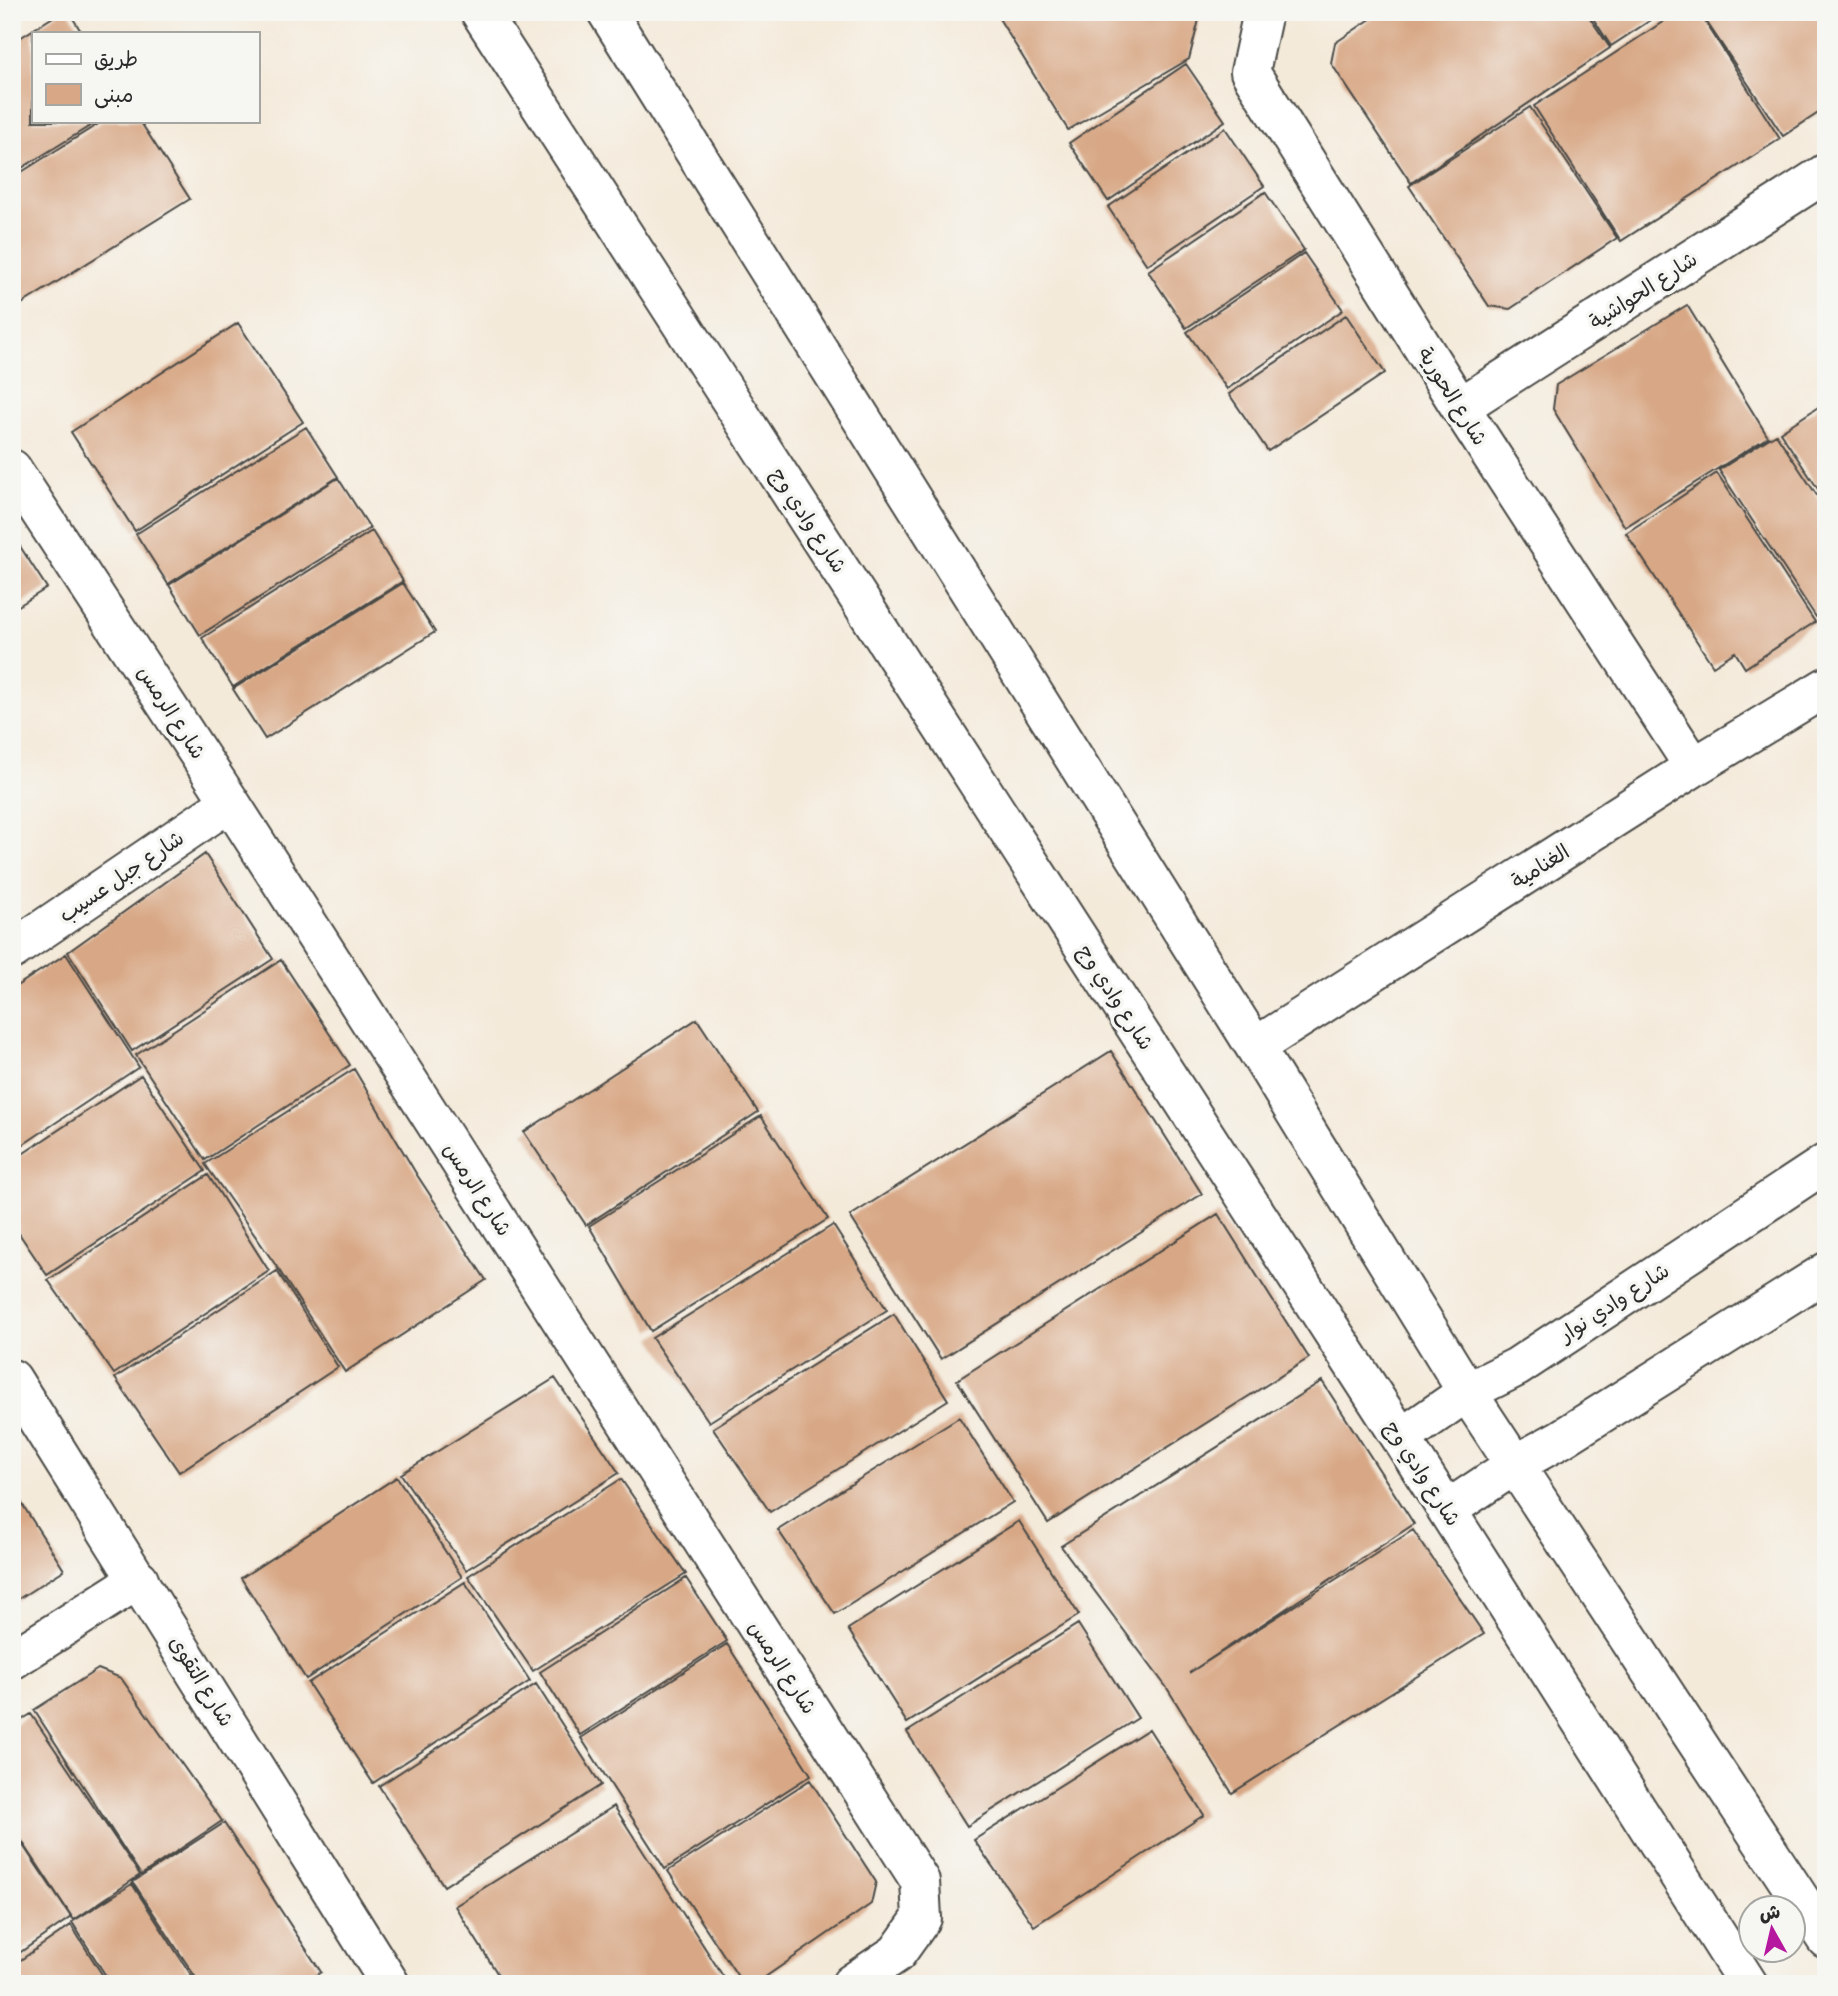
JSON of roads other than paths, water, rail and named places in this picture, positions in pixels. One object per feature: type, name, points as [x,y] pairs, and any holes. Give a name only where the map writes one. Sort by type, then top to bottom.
[{"type":"street","name":"شارع وادي وج","points":[[480,12],[1401,1438],[1748,1984]]},
{"type":"street","points":[[607,12],[1255,1047],[1467,1392],[1826,1939]]},
{"type":"street","name":"شارع الحورية","points":[[1263,12],[1250,72],[1460,407],[1694,767]]},
{"type":"street","name":"شارع الحواشية","points":[[1460,407],[1826,173]]},
{"type":"street","name":"شارع الرمس","points":[[12,469],[230,802],[920,1881],[922,1918],[897,1953],[851,1984]]},
{"type":"street","name":"الغنامية","points":[[1255,1047],[1694,767],[1826,687]]},
{"type":"street","name":"شارع جبل عسيب","points":[[12,950],[230,802]]},
{"type":"street","name":"شارع وادي نوار","points":[[1401,1438],[1467,1392],[1517,1367],[1826,1163]]},
{"type":"street","points":[[1447,1510],[1516,1464],[1561,1439],[1826,1272]]},
{"type":"street","name":"شارع التقوى","points":[[12,1379],[139,1579],[386,1983]]},
{"type":"street","points":[[12,1660],[139,1579]]}]
